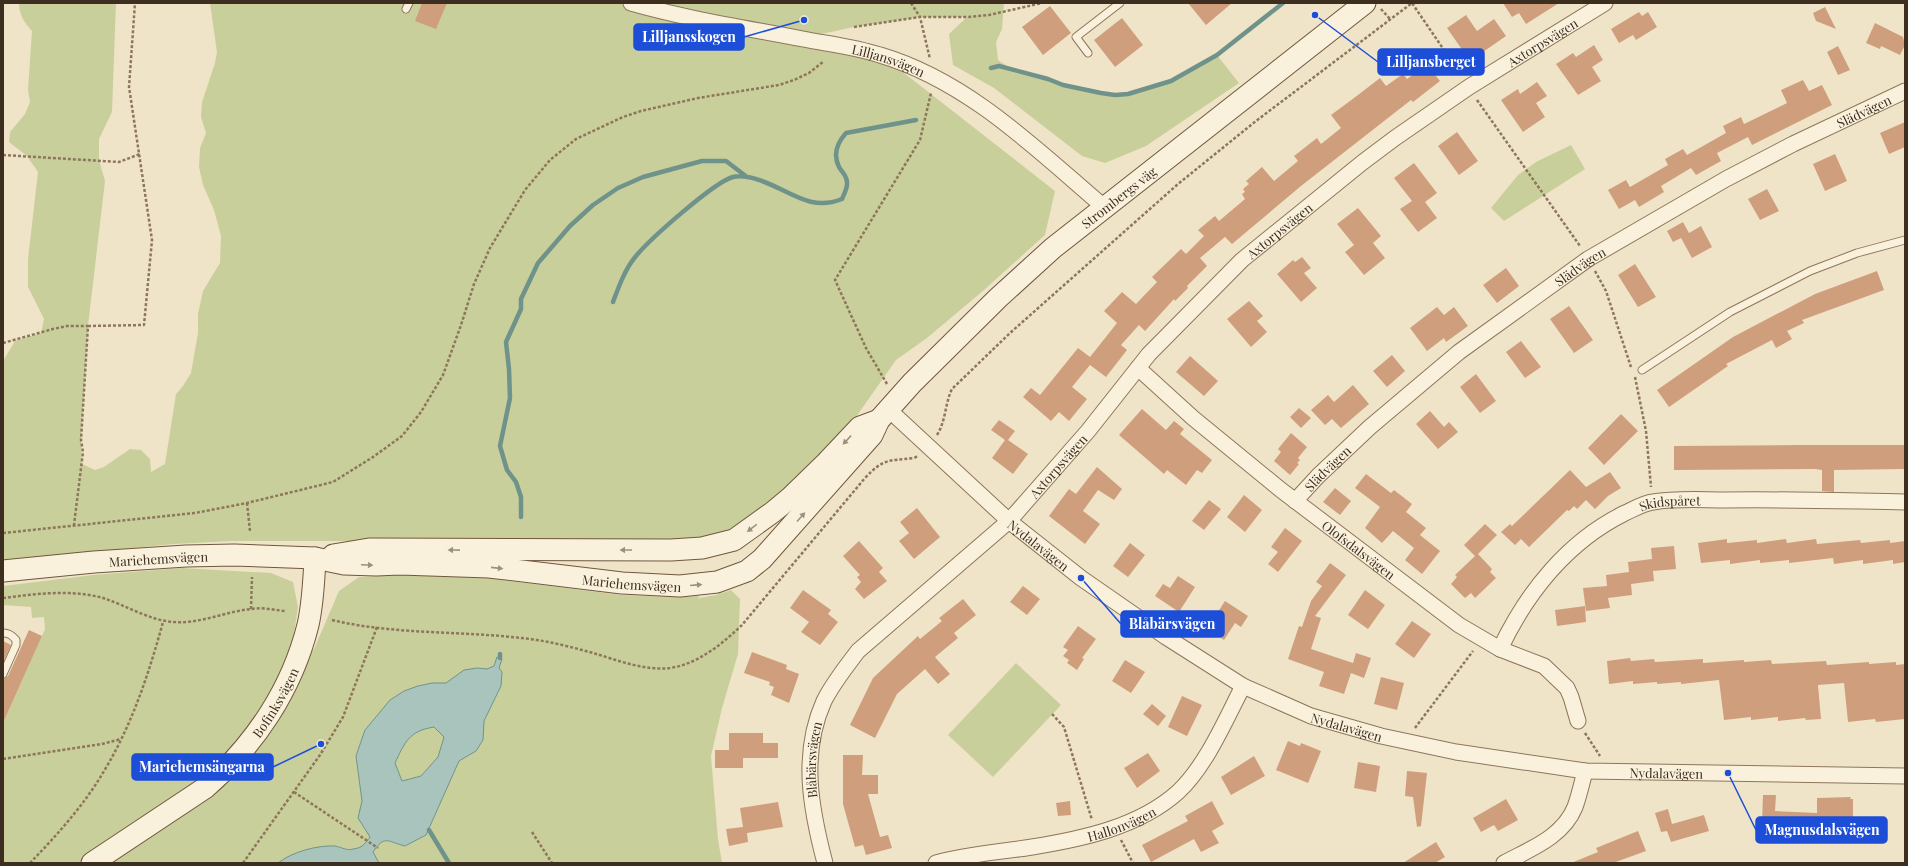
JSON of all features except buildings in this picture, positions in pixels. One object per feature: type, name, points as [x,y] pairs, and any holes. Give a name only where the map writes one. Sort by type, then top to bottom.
[{"type":"street","name":"Lilljansvägen","points":[[631,3],[666,12],[880,55],[935,77],[1006,124],[1104,207]]},
{"type":"street","name":"Strombergs väg","points":[[888,410],[998,298],[1053,248],[1365,3]]},
{"type":"street","name":"Axtorpsvägen","points":[[1009,520],[1088,432],[1138,368],[1179,322],[1248,256],[1363,162],[1469,87],[1605,3]]},
{"type":"street","name":"Slädvägen","points":[[1295,501],[1318,476],[1370,427],[1459,352],[1588,258],[1726,179],[1793,144],[1905,91]]},
{"type":"street","name":"Olofsdalsvägen","points":[[1138,368],[1199,422],[1295,501],[1459,625],[1481,636],[1500,649],[1544,666],[1567,688],[1572,697],[1578,721]]},
{"type":"street","name":"Nydalavägen","points":[[888,410],[1009,520],[1107,596],[1166,637],[1243,686],[1311,716],[1380,736],[1456,752],[1585,771],[1905,776]]},
{"type":"street","name":"Mariehemsvägen","points":[[3,571],[94,562],[186,556],[315,558],[369,549],[687,550],[734,540],[773,512],[827,462],[860,426],[888,410]]},
{"type":"street","name":"Mariehemsvägen","points":[[315,558],[344,564],[489,567],[622,583],[680,586],[717,582],[747,571],[766,556],[872,435],[888,410]]},
{"type":"street","name":"Skidspåret","points":[[1500,649],[1509,630],[1530,597],[1568,552],[1598,528],[1631,510],[1652,502],[1735,500],[1905,502]]},
{"type":"street","name":"Blåbärsvägen","points":[[825,863],[814,823],[810,794],[809,762],[816,722],[825,701],[841,673],[858,650],[1009,520]]},
{"type":"street","name":"Bofinksvägen","points":[[92,863],[205,788],[233,761],[255,736],[280,699],[290,679],[308,625],[313,591],[315,558]]},
{"type":"street","name":"Hallonvägen","points":[[936,863],[1061,843],[1114,828],[1151,811],[1163,804],[1179,791],[1196,769],[1216,738],[1243,686]]},
{"type":"street","points":[[1504,863],[1546,840],[1566,824],[1575,806],[1585,771]]},
{"type":"lane","points":[[1088,53],[1076,37],[1120,3]]},
{"type":"lane","points":[[1642,370],[1730,312],[1810,271],[1856,253],[1905,240]]},
{"type":"lane","points":[[3,633],[9,633],[16,640],[16,645],[3,674]]},
{"type":"path","points":[[3,343],[60,328],[144,325],[152,240],[129,87],[135,3]]},
{"type":"path","points":[[888,410],[866,348],[835,280],[920,140],[935,77],[920,17],[912,3]]},
{"type":"path","points":[[854,27],[920,17],[968,17],[1004,12],[1042,3]]},
{"type":"path","points":[[1376,3],[1390,19]]},
{"type":"path","points":[[1412,3],[1588,258],[1606,292],[1632,370]]},
{"type":"path","points":[[3,533],[196,513],[247,503],[333,482],[374,457],[406,431],[428,402],[443,375],[462,325],[474,284],[490,248],[525,190],[550,160],[562,149],[593,130],[640,111],[692,99],[779,85],[799,78],[824,61]]},
{"type":"path","points":[[3,154],[119,162],[140,154]]},
{"type":"path","points":[[74,525],[83,452],[81,440],[88,326]]},
{"type":"path","points":[[1634,376],[1646,431],[1652,502]]},
{"type":"path","points":[[247,503],[250,531]]},
{"type":"path","points":[[251,609],[252,577]]},
{"type":"path","points":[[3,598],[51,593],[85,594],[103,598],[163,622],[176,623],[251,609],[285,611]]},
{"type":"path","points":[[30,863],[48,845],[94,787],[122,738],[136,707],[163,622]]},
{"type":"path","points":[[243,863],[320,755],[343,717],[376,627]]},
{"type":"path","points":[[1410,742],[1416,726],[1474,649],[1481,636]]},
{"type":"path","points":[[1052,714],[1064,727],[1096,834]]},
{"type":"path","points":[[1578,721],[1592,745],[1612,771]]},
{"type":"path","points":[[3,759],[102,744],[122,738]]},
{"type":"path","points":[[294,792],[378,848]]},
{"type":"path","points":[[1114,828],[1133,863]]},
{"type":"path","points":[[532,832],[552,863]]},
{"type":"green space","points":[[19,3],[116,3],[112,112],[99,139],[99,160],[105,181],[88,326],[81,440],[82,464],[95,470],[104,467],[130,449],[141,450],[150,459],[151,472],[165,464],[176,394],[191,373],[198,333],[198,314],[203,291],[220,263],[221,236],[214,210],[203,185],[199,167],[200,148],[206,133],[201,117],[202,102],[215,63],[217,52],[210,3],[1004,3],[1002,29],[996,42],[998,60],[1014,71],[1048,79],[1063,85],[1115,95],[1128,94],[1171,81],[1217,55],[1239,83],[1146,146],[1105,163],[1082,156],[994,88],[953,65],[949,34],[967,17],[920,17],[854,27],[803,38],[881,55],[1055,191],[1045,235],[984,290],[927,338],[896,360],[856,417],[823,452],[769,503],[743,522],[718,536],[698,541],[233,541],[174,544],[3,561],[3,361],[15,341],[41,333],[44,319],[28,287],[28,259],[38,172],[27,156],[9,142],[10,132],[25,114],[30,102],[28,90],[32,31],[22,18]]},
{"type":"green space","points":[[1571,145],[1585,169],[1504,221],[1491,208],[1518,175],[1536,162]]},
{"type":"green space","points":[[182,568],[271,573],[293,582],[298,607],[293,641],[291,678],[314,649],[339,591],[359,577],[399,575],[487,578],[621,595],[678,597],[699,596],[698,600],[699,598],[716,595],[731,590],[740,599],[738,654],[722,708],[711,756],[718,839],[722,863],[379,863],[373,852],[377,846],[384,841],[391,841],[405,846],[426,835],[459,761],[476,751],[482,740],[484,721],[498,693],[502,672],[499,668],[502,659],[497,657],[494,666],[488,669],[477,668],[446,683],[432,683],[404,691],[390,700],[365,730],[356,756],[362,801],[358,818],[370,837],[363,846],[352,850],[335,846],[278,863],[3,863],[3,723],[45,629],[44,617],[32,618],[31,607],[3,605],[3,586],[93,575]]},
{"type":"green space","points":[[1016,663],[1061,705],[993,777],[948,735]]},
{"type":"green space","points":[[434,727],[444,737],[438,757],[421,776],[402,781],[395,763],[405,743],[413,734]]},
{"type":"water","points":[[497,657],[502,659],[499,668],[502,672],[501,686],[484,721],[483,740],[476,751],[459,761],[426,835],[405,846],[391,841],[384,841],[377,846],[373,852],[379,863],[278,863],[297,853],[313,848],[335,846],[348,850],[359,848],[370,837],[358,818],[362,801],[356,756],[365,730],[390,700],[404,691],[418,686],[432,683],[446,683],[464,670],[477,668],[487,669],[494,666]],"holes":[[[434,727],[444,737],[438,757],[421,776],[402,781],[395,763],[405,743],[419,731]]]},
{"type":"waterway","points":[[991,68],[999,66],[1048,79],[1063,85],[1101,93],[1115,95],[1128,94],[1171,81],[1217,55],[1283,3]]},
{"type":"waterway","points":[[613,302],[629,266],[643,248],[682,212],[724,181],[740,176],[761,180],[794,196],[817,203],[829,203],[842,199],[847,181],[837,163],[836,154],[838,145],[846,133],[916,120]]},
{"type":"waterway","points":[[521,517],[521,497],[516,482],[507,470],[500,446],[510,398],[506,342],[521,309],[521,299],[538,263],[570,226],[593,205],[618,188],[643,177],[702,161],[726,161],[747,177]]},
{"type":"waterway","points":[[429,830],[449,863]]},
{"type":"place","name":"Lilljansberget","points":[[1315,15]]},
{"type":"place","name":"Lilljansskogen","points":[[804,20]]},
{"type":"place","name":"Blåbärsvägen","points":[[1081,578]]},
{"type":"place","name":"Mariehemsängarna","points":[[321,744]]},
{"type":"place","name":"Magnusdalsvägen","points":[[1728,773]]}]
